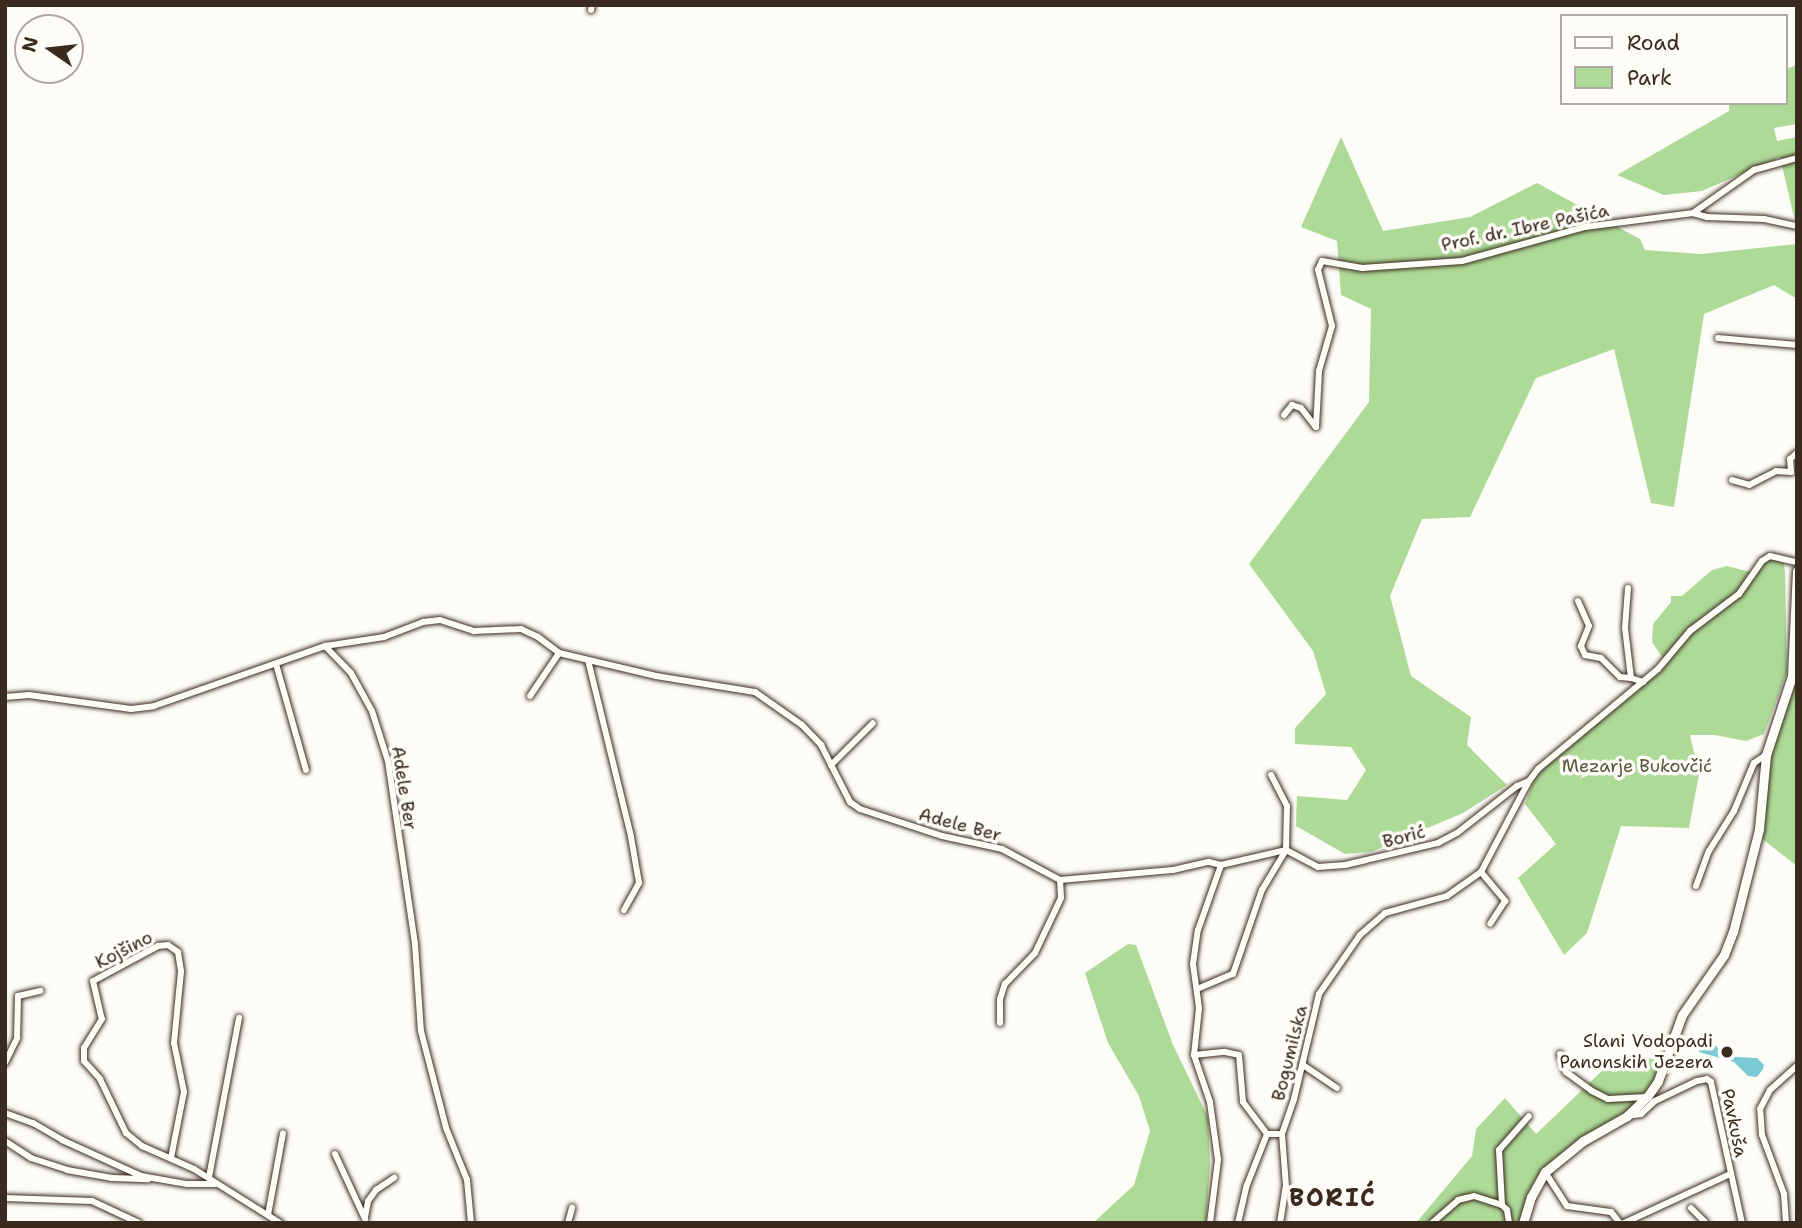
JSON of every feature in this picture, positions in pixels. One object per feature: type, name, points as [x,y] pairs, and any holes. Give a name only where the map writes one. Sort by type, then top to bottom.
[{"type":"street","name":"Prof. dr. Ibre Pašića","points":[[1693,213],[1754,170],[1797,158]]},
{"type":"street","name":"Prof. dr. Ibre Pašića","points":[[1284,415],[1292,405],[1301,408],[1316,426],[1315,397],[1319,371],[1332,326],[1318,270],[1322,261],[1362,268],[1462,261],[1585,227],[1693,213],[1707,217],[1764,219],[1797,226]]},
{"type":"street","points":[[1718,338],[1797,345]]},
{"type":"street","points":[[1732,481],[1749,485],[1776,471],[1791,472],[1790,460],[1797,453]]},
{"type":"street","points":[[1530,781],[1538,769],[1643,682],[1690,631],[1739,594],[1762,561],[1770,556],[1797,562]]},
{"type":"street","points":[[1523,1223],[1531,1196],[1545,1172],[1583,1140],[1627,1116],[1647,1097],[1658,1081],[1682,1015],[1724,955],[1733,932],[1759,829],[1766,755],[1793,676],[1797,571]]},
{"type":"street","points":[[1628,588],[1625,628],[1631,678]]},
{"type":"street","points":[[1578,601],[1589,626],[1581,646],[1585,655],[1601,659],[1620,677],[1643,682]]},
{"type":"street","name":"Adele Ber","points":[[5,697],[29,695],[131,709],[180,699],[204,687],[325,646],[384,636],[423,622],[440,620],[474,631],[521,629],[538,636],[559,653],[656,676],[755,692],[802,725],[821,745],[850,802],[860,809],[942,836],[1002,849],[1060,880]]},
{"type":"street","name":"Adele Ber","points":[[325,646],[351,673],[372,711],[388,761],[415,944],[421,1031],[438,1101],[456,1157],[467,1180],[471,1223]]},
{"type":"street","points":[[530,696],[559,653]]},
{"type":"street","points":[[588,660],[631,837],[639,883],[624,910]]},
{"type":"street","points":[[276,664],[306,770]]},
{"type":"street","points":[[831,765],[873,723]]},
{"type":"street","points":[[1696,886],[1709,851],[1734,811],[1754,763],[1766,755]]},
{"type":"street","points":[[1197,989],[1233,974],[1262,890],[1286,850],[1287,806],[1271,775]]},
{"type":"street","name":"Borić","points":[[1286,850],[1318,867],[1345,865],[1438,843],[1457,833],[1517,786],[1530,781]]},
{"type":"street","name":"Bogumilska","points":[[1280,1223],[1286,1186],[1282,1134],[1303,1065],[1319,994],[1360,935],[1385,913],[1447,895],[1481,872],[1530,781]]},
{"type":"street","points":[[1000,1023],[1000,999],[1004,984],[1035,953],[1060,898],[1060,880],[1173,870],[1209,862],[1221,865],[1286,850]]},
{"type":"street","points":[[1210,1223],[1218,1160],[1216,1128],[1194,1055],[1197,989],[1194,964],[1198,930],[1221,865]]},
{"type":"street","points":[[1481,872],[1505,901],[1490,924]]},
{"type":"street","name":"Kojšino","points":[[171,1158],[184,1092],[174,1043],[181,971],[178,952],[168,945],[158,946],[93,981],[102,1019],[84,1048],[84,1061],[100,1079],[127,1133],[142,1146],[209,1177],[280,1223]]},
{"type":"street","points":[[5,1063],[17,1038],[18,996],[40,990]]},
{"type":"street","points":[[209,1177],[239,1018]]},
{"type":"street","points":[[1194,1055],[1225,1052],[1239,1055],[1243,1102],[1266,1134]]},
{"type":"street","points":[[1560,1054],[1566,1072],[1591,1091],[1608,1099],[1647,1097]]},
{"type":"street","points":[[1303,1065],[1337,1088]]},
{"type":"street","points":[[1786,1223],[1784,1194],[1762,1135],[1760,1109],[1769,1090],[1797,1066]]},
{"type":"street","name":"Pavkuša","points":[[1627,1116],[1641,1115],[1655,1101],[1707,1079],[1715,1091],[1742,1223]]},
{"type":"street","points":[[5,1113],[33,1123],[62,1140],[141,1176],[187,1184],[216,1184]]},
{"type":"street","points":[[1502,1205],[1499,1150],[1529,1116]]},
{"type":"street","points":[[268,1215],[283,1133]]},
{"type":"street","points":[[1266,1134],[1282,1134]]},
{"type":"street","points":[[1238,1223],[1247,1185],[1266,1134]]},
{"type":"street","points":[[5,1141],[31,1158],[67,1170],[112,1178],[156,1179]]},
{"type":"street","points":[[335,1154],[365,1221]]},
{"type":"street","points":[[1545,1172],[1567,1206],[1611,1212],[1622,1223],[1730,1174]]},
{"type":"street","points":[[365,1221],[368,1201],[376,1190],[394,1178]]},
{"type":"street","points":[[1432,1223],[1458,1200],[1474,1196],[1502,1205],[1507,1210],[1509,1223]]},
{"type":"street","points":[[5,1198],[92,1201],[139,1223]]},
{"type":"street","points":[[568,1223],[572,1208]]},
{"type":"street","points":[[1691,1208],[1706,1223]]},
{"type":"street","points":[[120,1214],[123,1223]]},
{"type":"green space","points":[[1797,65],[1797,124],[1774,128],[1777,141],[1797,137],[1797,230],[1780,157],[1702,191],[1664,195],[1617,175],[1729,111],[1729,105],[1788,105],[1788,68]]},
{"type":"green space","points":[[1341,137],[1383,231],[1470,217],[1537,183],[1640,239],[1645,250],[1701,254],[1797,244],[1797,299],[1774,285],[1704,314],[1674,507],[1651,503],[1614,349],[1536,378],[1470,517],[1422,519],[1390,596],[1411,676],[1471,717],[1467,745],[1507,785],[1463,813],[1371,852],[1345,854],[1296,826],[1297,796],[1347,800],[1366,770],[1351,747],[1295,744],[1295,728],[1326,694],[1313,651],[1249,564],[1369,402],[1371,309],[1341,295],[1337,241],[1301,227]]},
{"type":"green space","name":"Mezarje Bukovčić","points":[[1776,559],[1784,564],[1785,573],[1787,672],[1764,734],[1746,741],[1715,735],[1690,735],[1699,774],[1689,828],[1621,826],[1587,933],[1564,955],[1518,878],[1556,844],[1525,804],[1538,769],[1664,660],[1652,642],[1653,624],[1671,602],[1671,596],[1682,596],[1712,570],[1727,566],[1754,573],[1762,561]]},
{"type":"green space","points":[[1797,616],[1797,866],[1761,838],[1764,779],[1786,699]]},
{"type":"green space","points":[[1128,944],[1136,945],[1173,1045],[1208,1117],[1210,1163],[1206,1223],[1093,1223],[1134,1185],[1150,1131],[1139,1096],[1108,1043],[1085,973]]},
{"type":"green space","points":[[1646,1058],[1666,1061],[1647,1097],[1545,1172],[1523,1223],[1416,1223],[1472,1156],[1476,1129],[1505,1098],[1536,1134],[1604,1069]]},
{"type":"water","points":[[1700,1046],[1716,1046],[1721,1052],[1736,1057],[1757,1058],[1764,1065],[1763,1069],[1757,1077],[1748,1076],[1734,1062],[1699,1052]]},
{"type":"place","name":"Slani Vodopadi Panonskih Jezera","points":[[1727,1052]]},
{"type":"district","name":"BORIĆ","points":[[1333,1199]]}]
